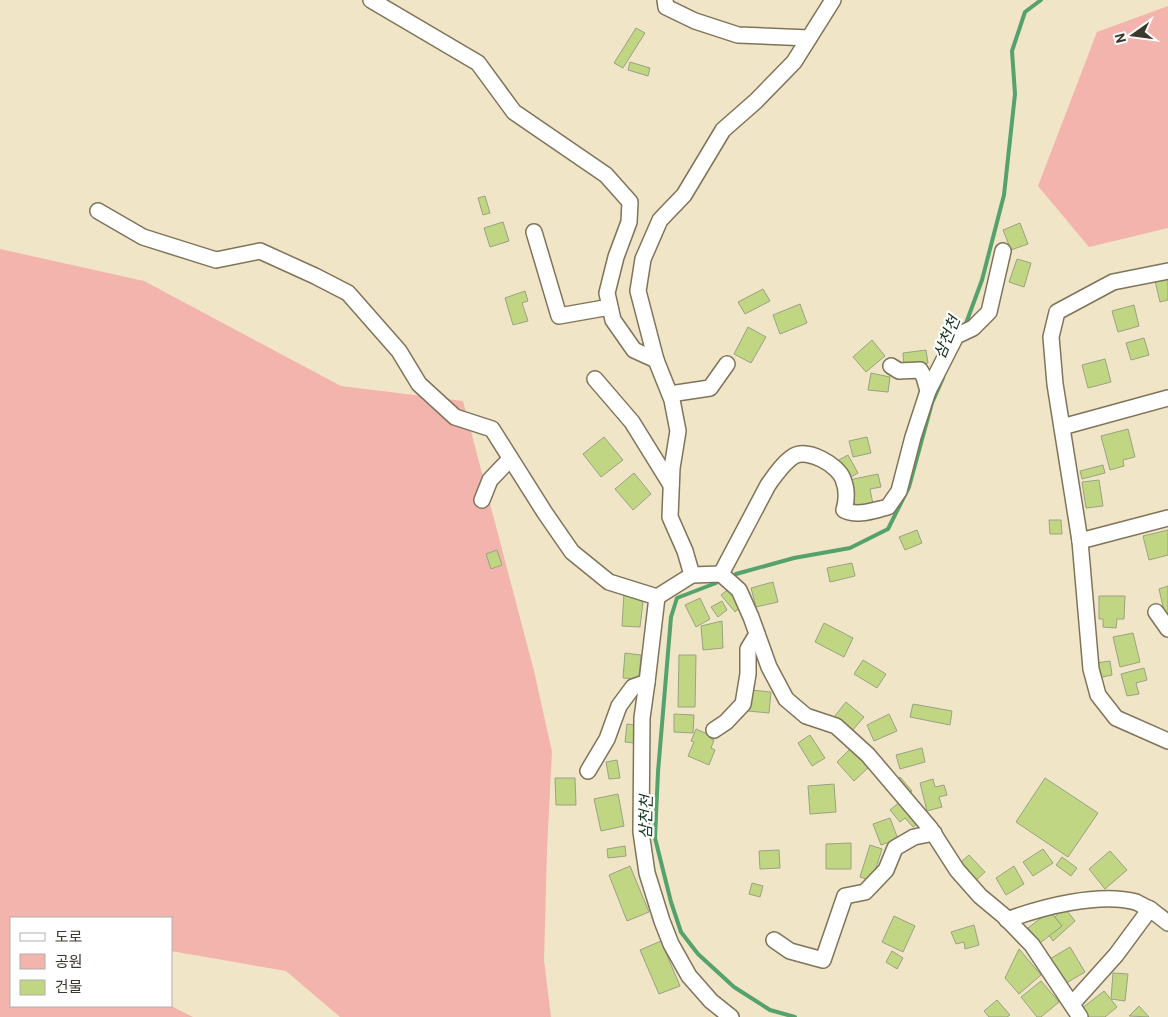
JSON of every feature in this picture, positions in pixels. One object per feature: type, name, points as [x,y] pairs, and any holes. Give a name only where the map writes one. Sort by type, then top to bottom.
[{"type":"street","points":[[371,0],[478,63],[514,112],[606,175],[630,202],[630,222],[616,257],[607,293],[613,320],[634,350],[656,360]]},
{"type":"street","points":[[665,0],[666,7],[694,21],[738,35],[809,38]]},
{"type":"street","points":[[692,575],[685,551],[670,517],[672,468],[678,431],[670,394],[656,360],[638,291],[643,259],[660,220],[684,195],[723,130],[756,101],[794,62],[833,0]]},
{"type":"street","points":[[98,211],[143,236],[216,260],[260,252],[348,293],[399,351],[419,384],[455,417],[492,429],[572,552],[609,582],[657,597],[692,575],[721,574],[738,590],[769,667],[786,699],[806,716],[836,726],[868,755],[934,833],[958,870],[980,896],[1008,920],[1032,945],[1076,1010],[1150,909]]},
{"type":"street","points":[[534,232],[559,316],[610,307]]},
{"type":"street","points":[[721,574],[768,485],[778,472],[795,456],[804,453],[820,458],[837,469],[843,479],[847,499],[844,510],[851,513],[867,512],[888,507],[898,491],[912,436],[928,391],[956,336],[971,329],[989,312],[1003,251]]},
{"type":"street","points":[[1168,271],[1113,282],[1057,312],[1051,337],[1055,384],[1080,541],[1091,669],[1098,695],[1116,718],[1168,741]]},
{"type":"street","points":[[670,394],[710,388],[727,364]]},
{"type":"street","points":[[891,366],[899,372],[920,370],[924,376],[928,391]]},
{"type":"street","points":[[595,380],[632,422],[671,485]]},
{"type":"street","points":[[1062,427],[1168,398]]},
{"type":"street","points":[[482,500],[490,480],[510,459]]},
{"type":"street","points":[[1080,541],[1168,518]]},
{"type":"street","points":[[657,597],[642,718],[641,832],[647,872],[671,944],[688,976],[711,1001],[731,1017]]},
{"type":"street","points":[[1156,612],[1168,629]]},
{"type":"street","points":[[714,730],[726,722],[743,704],[748,674],[748,649],[757,634]]},
{"type":"street","points":[[588,771],[607,739],[619,706],[633,687],[647,682]]},
{"type":"street","points":[[774,940],[790,951],[823,960],[846,896],[865,892],[886,870],[895,848],[914,837],[934,833]]},
{"type":"street","points":[[1008,920],[1039,908],[1104,899],[1136,902],[1150,909],[1168,923]]},
{"type":"green space","points":[[1168,6],[1168,228],[1089,247],[1038,186],[1097,32]]},
{"type":"green space","points":[[0,249],[144,281],[341,386],[463,401],[534,671],[552,752],[544,960],[551,1017],[340,1017],[286,971],[172,951],[172,917],[10,917],[10,1007],[172,1006],[193,1017],[0,1017]]},
{"type":"building","points":[[636,28],[645,33],[623,68],[614,63]]},
{"type":"building","points":[[630,62],[650,68],[648,76],[628,70]]},
{"type":"building","points":[[485,196],[490,213],[483,215],[478,198]]},
{"type":"building","points":[[503,222],[509,241],[490,247],[484,228]]},
{"type":"building","points":[[1020,223],[1028,244],[1011,250],[1003,230]]},
{"type":"building","points":[[1017,259],[1031,263],[1024,287],[1009,282]]},
{"type":"building","points":[[1168,278],[1168,300],[1160,302],[1155,281]]},
{"type":"building","points":[[763,289],[770,301],[745,314],[738,302]]},
{"type":"building","points":[[525,291],[528,301],[522,303],[528,321],[513,325],[505,298]]},
{"type":"building","points":[[800,304],[807,323],[780,334],[773,315]]},
{"type":"building","points":[[1134,305],[1139,326],[1118,332],[1112,311]]},
{"type":"building","points":[[748,327],[766,337],[751,363],[734,354]]},
{"type":"building","points":[[1144,338],[1149,355],[1131,360],[1126,343]]},
{"type":"building","points":[[872,340],[885,356],[866,372],[853,357]]},
{"type":"building","points":[[926,350],[928,363],[904,366],[903,353]]},
{"type":"building","points":[[1105,359],[1111,382],[1088,388],[1082,365]]},
{"type":"building","points":[[871,373],[890,377],[888,392],[868,390]]},
{"type":"building","points":[[1128,429],[1135,457],[1123,460],[1124,466],[1110,470],[1101,436]]},
{"type":"building","points":[[604,437],[623,460],[601,477],[583,454]]},
{"type":"building","points":[[867,437],[871,453],[853,457],[849,441]]},
{"type":"building","points":[[848,455],[858,473],[847,479],[837,461]]},
{"type":"building","points":[[1103,465],[1105,473],[1082,479],[1080,471]]},
{"type":"building","points":[[634,473],[651,494],[633,510],[615,489]]},
{"type":"building","points":[[878,474],[881,487],[870,489],[873,504],[855,508],[849,480]]},
{"type":"building","points":[[1099,480],[1103,506],[1086,508],[1082,482]]},
{"type":"building","points":[[1049,520],[1061,520],[1062,534],[1050,534]]},
{"type":"building","points":[[917,530],[922,543],[905,550],[899,537]]},
{"type":"building","points":[[1168,530],[1168,555],[1149,560],[1143,536]]},
{"type":"building","points":[[497,550],[502,565],[491,569],[486,554]]},
{"type":"building","points":[[852,563],[855,576],[830,582],[827,568]]},
{"type":"building","points":[[773,582],[778,602],[756,607],[751,588]]},
{"type":"building","points":[[1168,586],[1168,614],[1165,615],[1159,589]]},
{"type":"building","points":[[730,588],[742,605],[735,612],[721,595]]},
{"type":"building","points":[[624,593],[643,602],[640,627],[622,626]]},
{"type":"building","points":[[1099,596],[1125,596],[1124,619],[1117,619],[1116,628],[1103,627],[1103,619],[1099,619]]},
{"type":"building","points":[[700,598],[710,619],[696,627],[685,605]]},
{"type":"building","points":[[722,601],[727,610],[718,617],[711,607]]},
{"type":"building","points":[[722,621],[723,648],[703,650],[701,626]]},
{"type":"building","points":[[824,623],[853,638],[844,657],[815,642]]},
{"type":"building","points":[[1133,633],[1140,662],[1120,667],[1113,637]]},
{"type":"building","points":[[625,653],[641,655],[639,679],[623,678]]},
{"type":"building","points":[[679,655],[696,655],[695,707],[678,707]]},
{"type":"building","points":[[863,660],[886,674],[877,688],[854,674]]},
{"type":"building","points":[[1110,661],[1112,675],[1098,678],[1096,663]]},
{"type":"building","points":[[1144,668],[1147,680],[1136,683],[1139,694],[1127,696],[1121,674]]},
{"type":"building","points":[[750,690],[771,692],[769,713],[748,711]]},
{"type":"building","points":[[846,702],[864,717],[851,732],[834,717]]},
{"type":"building","points":[[913,704],[952,711],[950,725],[910,717]]},
{"type":"building","points":[[674,714],[694,715],[693,733],[674,732]]},
{"type":"building","points":[[889,714],[897,731],[874,741],[867,725]]},
{"type":"building","points":[[627,724],[635,725],[634,743],[625,742]]},
{"type":"building","points":[[696,729],[712,736],[711,739],[714,740],[711,748],[715,750],[709,765],[688,756],[694,742],[691,741]]},
{"type":"building","points":[[810,735],[825,758],[812,766],[798,743]]},
{"type":"building","points":[[851,748],[869,767],[854,781],[837,762]]},
{"type":"building","points":[[922,748],[925,762],[900,769],[896,755]]},
{"type":"building","points":[[617,760],[620,778],[609,779],[606,762]]},
{"type":"building","points":[[900,777],[912,791],[906,796],[894,783]]},
{"type":"building","points":[[555,778],[575,778],[576,805],[556,805]]},
{"type":"building","points":[[1045,778],[1098,813],[1068,857],[1016,822]]},
{"type":"building","points":[[933,779],[935,787],[944,785],[947,795],[939,797],[942,807],[927,811],[920,783]]},
{"type":"building","points":[[834,784],[836,812],[810,814],[808,786]]},
{"type":"building","points":[[618,794],[624,826],[601,831],[594,799]]},
{"type":"building","points":[[901,801],[919,822],[913,827],[905,818],[900,822],[890,810]]},
{"type":"building","points":[[890,818],[898,839],[881,845],[873,824]]},
{"type":"building","points":[[851,843],[851,869],[826,869],[826,844]]},
{"type":"building","points":[[870,845],[882,849],[872,881],[860,877]]},
{"type":"building","points":[[625,846],[626,856],[608,858],[607,849]]},
{"type":"building","points":[[1043,849],[1053,863],[1033,876],[1023,862]]},
{"type":"building","points":[[779,850],[780,868],[760,869],[759,851]]},
{"type":"building","points":[[1110,851],[1127,870],[1105,889],[1089,869]]},
{"type":"building","points":[[969,855],[985,872],[971,885],[955,867]]},
{"type":"building","points":[[1062,857],[1077,868],[1071,876],[1056,865]]},
{"type":"building","points":[[630,866],[649,912],[627,921],[609,875]]},
{"type":"building","points":[[1014,866],[1024,884],[1006,895],[996,878]]},
{"type":"building","points":[[752,883],[763,886],[760,897],[749,894]]},
{"type":"building","points":[[1064,907],[1075,921],[1053,941],[1049,935],[1062,926],[1055,917]]},
{"type":"building","points":[[1050,911],[1062,926],[1040,943],[1028,928]]},
{"type":"building","points":[[894,916],[915,926],[903,952],[882,942]]},
{"type":"building","points":[[974,925],[979,945],[965,949],[964,942],[956,944],[951,932]]},
{"type":"building","points":[[661,941],[680,986],[659,994],[640,950]]},
{"type":"building","points":[[1070,947],[1085,972],[1063,985],[1048,960]]},
{"type":"building","points":[[1019,949],[1041,975],[1019,994],[1005,978]]},
{"type":"building","points":[[892,951],[903,958],[897,969],[886,962]]},
{"type":"building","points":[[1113,973],[1128,974],[1125,1001],[1111,999]]},
{"type":"building","points":[[1041,981],[1059,1002],[1041,1017],[1037,1017],[1021,997]]},
{"type":"building","points":[[1104,991],[1117,1007],[1105,1017],[1088,1017],[1081,1009]]},
{"type":"building","points":[[997,1000],[1010,1015],[1007,1017],[989,1017],[984,1011]]},
{"type":"building","points":[[1139,1006],[1149,1017],[1129,1016]]},
{"type":"waterway","name":"삼천천","points":[[965,326],[982,280],[1004,195],[1015,94],[1012,51],[1025,12],[1041,0]]},
{"type":"waterway","name":"삼천천","points":[[736,574],[794,558],[850,548],[888,529],[909,487],[932,403],[943,378]]},
{"type":"waterway","name":"삼천천","points":[[716,583],[677,598],[671,617],[658,772],[655,838],[671,902],[681,932],[698,954],[734,987],[770,1010],[795,1017]]}]
